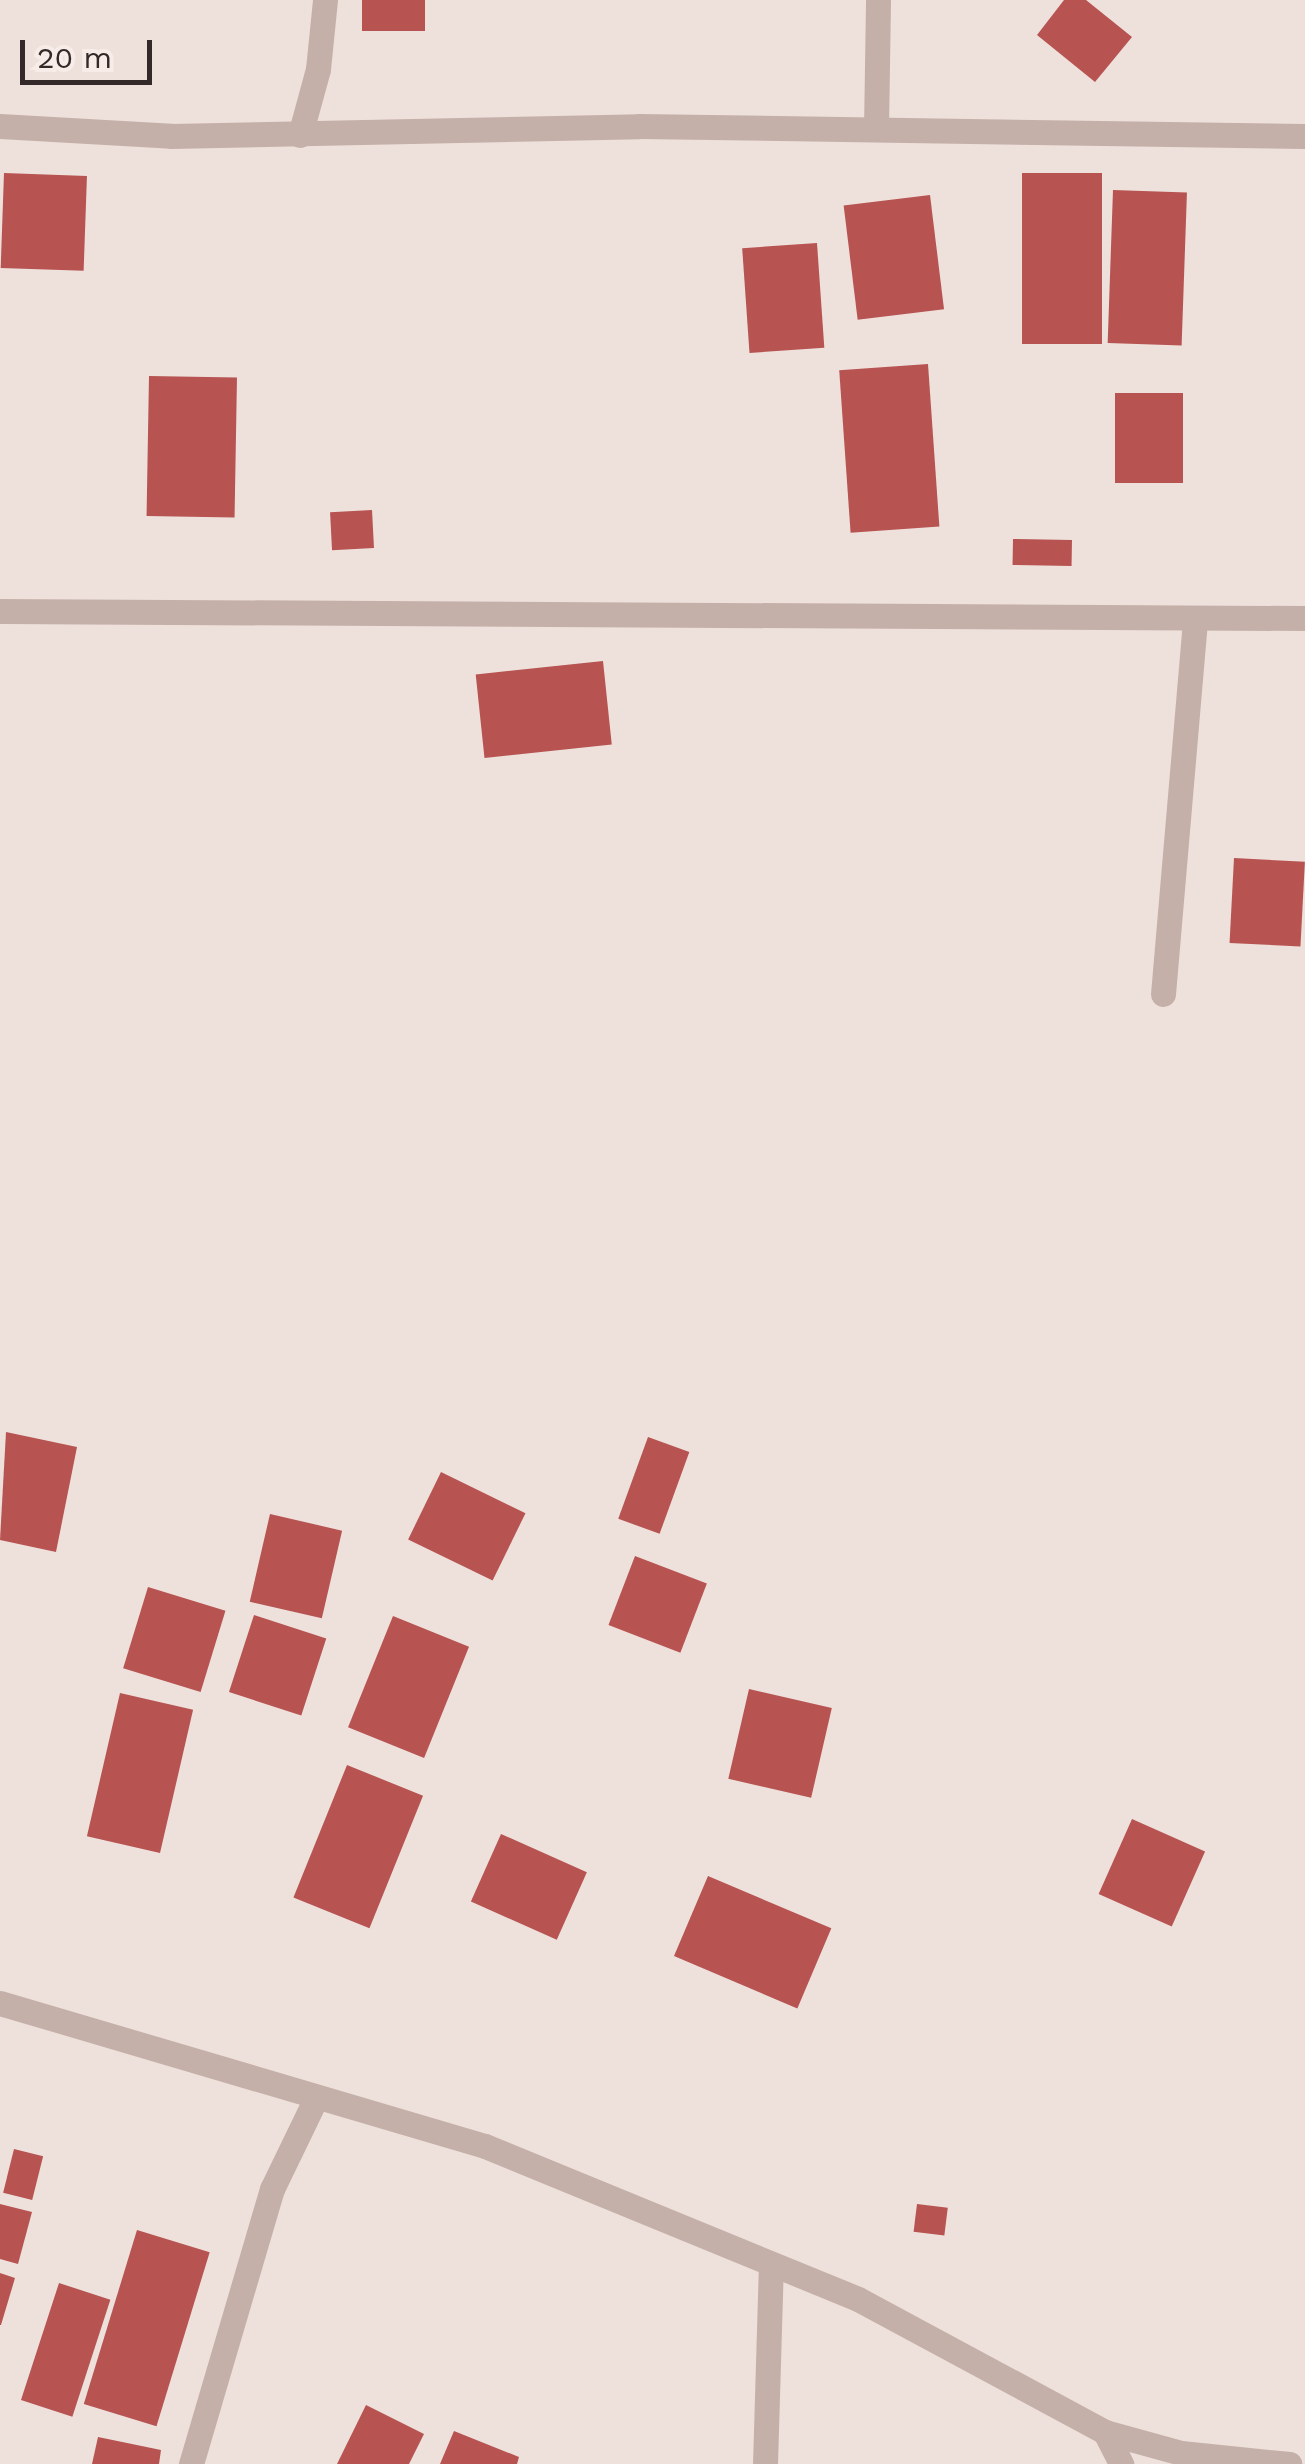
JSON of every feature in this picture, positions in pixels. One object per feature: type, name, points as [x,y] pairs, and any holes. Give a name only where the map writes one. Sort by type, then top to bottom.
[{"type":"street","points":[[300,135],[318,69],[325,0]]},
{"type":"street","points":[[876,128],[878,0]]},
{"type":"street","points":[[0,126],[171,136],[639,126],[1305,136]]},
{"type":"street","points":[[0,611],[1305,618]]},
{"type":"street","points":[[1163,994],[1194,620]]},
{"type":"street","points":[[0,2003],[484,2146],[771,2264],[1000,2370],[1105,2432],[1181,2453],[1289,2464]]},
{"type":"street","points":[[191,2464],[272,2189],[316,2098]]},
{"type":"street","points":[[765,2464],[771,2264]]},
{"type":"street","points":[[1105,2432],[1121,2464]]},
{"type":"building","points":[[362,0],[425,0],[425,31],[362,31]]},
{"type":"building","points":[[1064,0],[1086,0],[1132,37],[1095,82],[1037,35]]},
{"type":"building","points":[[4,173],[87,176],[84,271],[1,268]]},
{"type":"building","points":[[1022,173],[1102,173],[1102,344],[1022,344]]},
{"type":"building","points":[[1113,190],[1187,193],[1182,345],[1108,343]]},
{"type":"building","points":[[930,195],[944,309],[858,320],[844,206]]},
{"type":"building","points":[[817,243],[824,348],[750,353],[742,248]]},
{"type":"building","points":[[928,364],[939,527],[851,533],[839,370]]},
{"type":"building","points":[[149,376],[237,378],[235,518],[147,516]]},
{"type":"building","points":[[1115,393],[1183,393],[1183,483],[1115,483]]},
{"type":"building","points":[[372,510],[374,548],[332,550],[330,512]]},
{"type":"building","points":[[1013,539],[1072,540],[1072,566],[1013,565]]},
{"type":"building","points":[[603,661],[612,745],[484,758],[476,674]]},
{"type":"building","points":[[1234,858],[1305,862],[1300,947],[1230,943]]},
{"type":"building","points":[[6,1432],[77,1447],[56,1552],[0,1540]]},
{"type":"building","points":[[648,1437],[689,1452],[660,1534],[618,1519]]},
{"type":"building","points":[[441,1472],[525,1513],[493,1581],[408,1539]]},
{"type":"building","points":[[270,1514],[342,1531],[322,1618],[250,1602]]},
{"type":"building","points":[[635,1556],[707,1584],[680,1653],[608,1625]]},
{"type":"building","points":[[148,1587],[225,1611],[201,1692],[123,1668]]},
{"type":"building","points":[[254,1615],[326,1638],[301,1716],[229,1692]]},
{"type":"building","points":[[393,1616],[469,1647],[424,1758],[348,1727]]},
{"type":"building","points":[[749,1689],[832,1708],[811,1798],[728,1779]]},
{"type":"building","points":[[120,1693],[193,1710],[160,1853],[87,1836]]},
{"type":"building","points":[[347,1765],[423,1796],[369,1928],[293,1898]]},
{"type":"building","points":[[1132,1819],[1205,1852],[1172,1926],[1099,1894]]},
{"type":"building","points":[[501,1834],[587,1872],[557,1940],[471,1902]]},
{"type":"building","points":[[708,1876],[831,1928],[797,2008],[674,1956]]},
{"type":"building","points":[[14,2149],[43,2156],[32,2200],[3,2193]]},
{"type":"building","points":[[0,2204],[32,2212],[18,2264],[0,2259]]},
{"type":"building","points":[[917,2204],[948,2208],[944,2236],[914,2232]]},
{"type":"building","points":[[137,2230],[210,2252],[156,2426],[84,2404]]},
{"type":"building","points":[[0,2273],[15,2278],[1,2325],[0,2325]]},
{"type":"building","points":[[59,2283],[110,2300],[72,2417],[21,2400]]},
{"type":"building","points":[[366,2405],[424,2434],[409,2464],[337,2464]]},
{"type":"building","points":[[454,2431],[519,2457],[517,2464],[440,2464]]},
{"type":"building","points":[[98,2437],[161,2450],[159,2464],[92,2464]]}]
